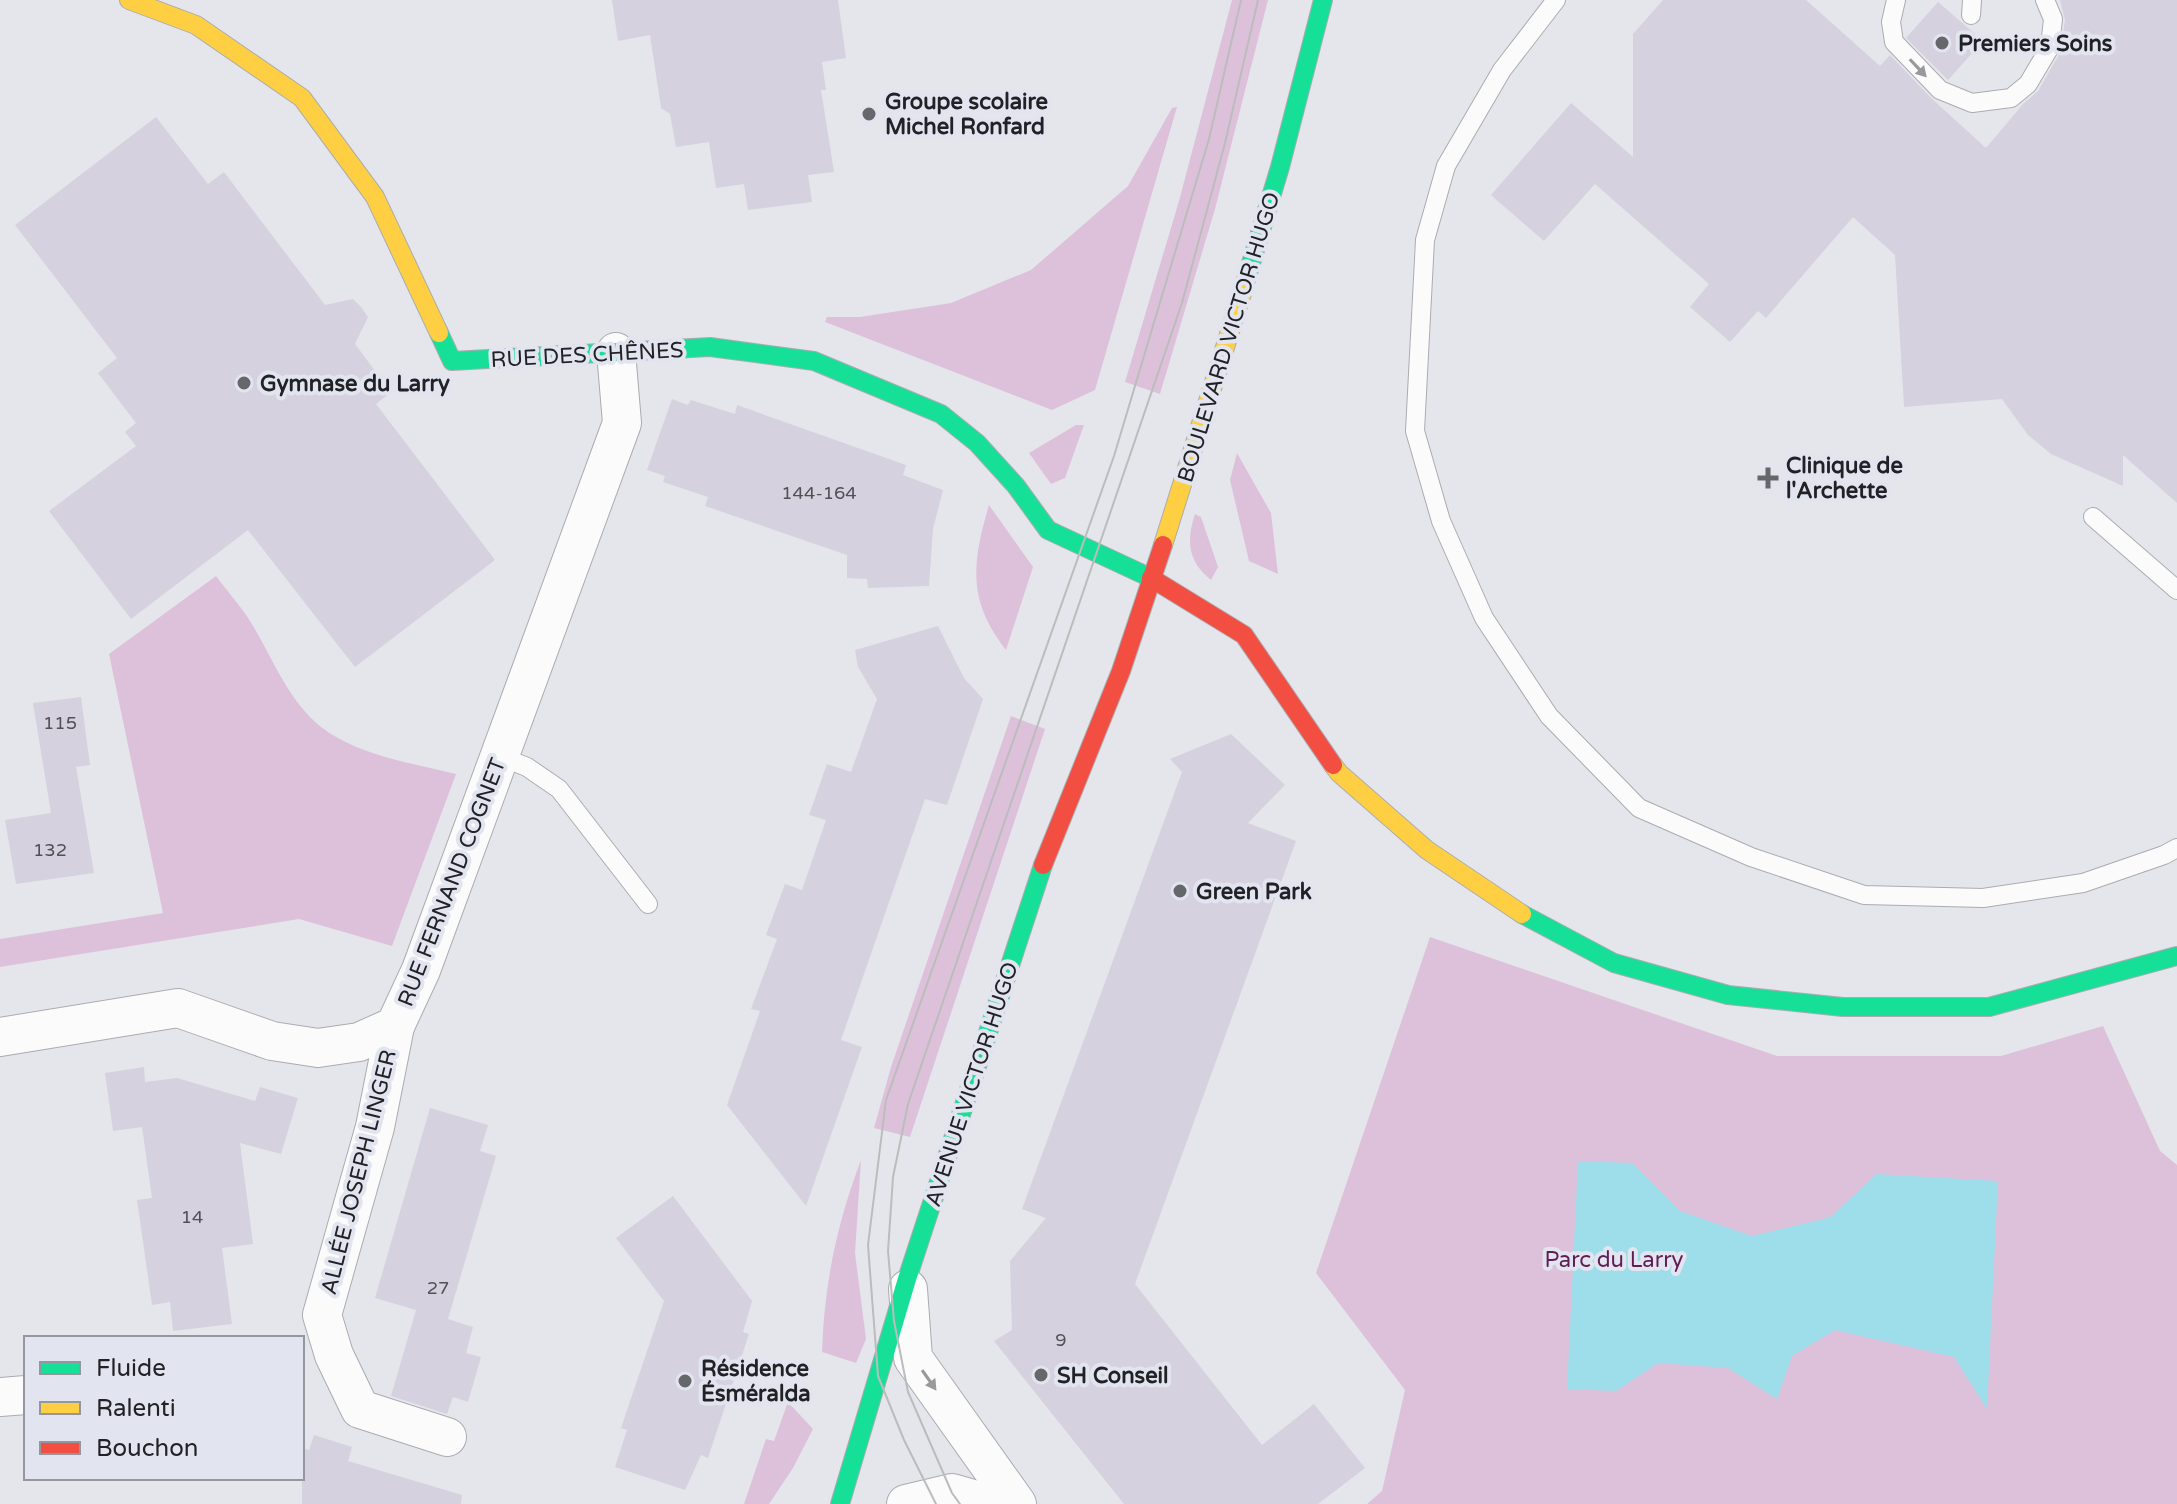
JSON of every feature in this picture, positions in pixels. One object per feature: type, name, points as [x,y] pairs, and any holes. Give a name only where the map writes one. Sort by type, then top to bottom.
[{"type":"street","name":"RUE DES CHÊNES","points":[[129,0],[196,25],[302,98],[375,197],[452,361],[710,347],[814,361],[941,414],[977,443],[1016,486],[1048,530],[1153,579],[1244,635],[1339,773],[1427,850],[1523,915],[1614,963],[1728,995],[1843,1007],[1989,1007],[2177,956]]},
{"type":"street","name":"BOULEVARD VICTOR HUGO","points":[[1121,671],[1153,579],[1280,167],[1323,0]]},
{"type":"street","name":"RUE FERNAND COGNET","points":[[0,1037],[178,1008],[272,1041],[318,1048],[359,1042],[395,1026],[421,970],[622,423],[616,352]]},
{"type":"street","name":"AVENUE VICTOR HUGO","points":[[840,1504],[907,1279],[1052,837],[1121,671]]},
{"type":"street","name":"ALLÉE JOSEPH LINGER","points":[[395,1026],[375,1127],[322,1315],[334,1355],[360,1409],[447,1437]]},
{"type":"street","points":[[907,1279],[913,1358],[1017,1504]]},
{"type":"street","points":[[0,1397],[24,1395]]},
{"type":"street","points":[[906,1504],[952,1493],[990,1504]]},
{"type":"lane","points":[[1556,0],[1502,70],[1446,166],[1425,240],[1415,431],[1441,521],[1484,618],[1549,716],[1639,808],[1751,857],[1864,895],[1983,898],[2083,883],[2177,848]]},
{"type":"lane","points":[[1896,0],[1891,22],[1894,42],[1940,90],[1972,103],[2011,98],[2028,84],[2050,47],[2053,19],[2045,0]]},
{"type":"lane","points":[[2093,517],[2177,590]]},
{"type":"lane","points":[[499,756],[527,767],[559,789],[648,904]]},
{"type":"green space","points":[[1232,0],[1268,0],[1215,209],[1160,394],[1125,382],[1179,201]]},
{"type":"green space","points":[[1177,107],[1095,390],[1052,410],[825,322],[827,317],[860,317],[951,303],[1031,270],[1128,186],[1172,108]]},
{"type":"green space","points":[[1076,425],[1084,425],[1065,478],[1051,484],[1029,453]]},
{"type":"green space","points":[[1237,453],[1271,513],[1278,574],[1249,561],[1230,480]]},
{"type":"green space","points":[[989,505],[1033,567],[1006,650],[984,614],[976,580],[979,545]]},
{"type":"green space","points":[[1195,514],[1201,517],[1218,567],[1211,580],[1198,566],[1191,550],[1190,533]]},
{"type":"green space","points":[[216,576],[250,621],[296,701],[322,727],[366,751],[456,774],[392,946],[299,919],[0,967],[0,939],[163,913],[109,654]]},
{"type":"green space","points":[[1011,716],[1045,729],[910,1137],[874,1128],[891,1067]]},
{"type":"green space","name":"Parc du Larry","points":[[1430,937],[1777,1056],[2001,1056],[2103,1026],[2160,1151],[2177,1165],[2177,1504],[1367,1504],[1382,1491],[1405,1390],[1316,1273]]},
{"type":"green space","points":[[861,1160],[855,1253],[866,1339],[856,1363],[822,1352],[833,1254]]},
{"type":"green space","points":[[788,1402],[813,1429],[793,1468],[769,1504],[744,1504],[766,1439],[774,1441]]},
{"type":"water","points":[[1578,1161],[1632,1163],[1680,1211],[1752,1236],[1831,1217],[1876,1174],[1998,1181],[1987,1409],[1954,1357],[1835,1330],[1792,1356],[1777,1399],[1728,1368],[1658,1363],[1616,1391],[1567,1389]]},
{"type":"building","points":[[612,0],[838,0],[846,58],[822,62],[826,90],[821,90],[834,172],[808,175],[812,202],[748,210],[744,184],[716,188],[709,142],[676,147],[670,114],[661,108],[650,35],[618,41]]},
{"type":"building","points":[[1663,0],[1806,0],[1880,66],[1890,55],[1986,148],[2038,91],[2060,53],[2065,20],[2060,0],[2177,0],[2177,503],[2123,455],[2123,486],[2051,454],[2028,435],[2002,399],[1904,407],[1895,255],[1853,217],[1766,318],[1758,311],[1730,342],[1690,307],[1709,284],[1595,184],[1544,241],[1491,195],[1571,103],[1633,157],[1633,34]]},
{"type":"building","name":"Premiers Soins","points":[[1938,2],[1983,41],[1948,80],[1906,38]]},
{"type":"building","name":"Gymnase du Larry","points":[[156,117],[208,184],[224,172],[325,305],[353,299],[361,307],[368,317],[355,344],[391,392],[376,404],[495,560],[355,667],[248,530],[131,619],[49,511],[136,446],[125,432],[136,423],[98,373],[117,358],[15,225]]},
{"type":"building","points":[[672,399],[688,405],[691,400],[735,414],[737,405],[906,465],[903,475],[943,490],[933,529],[929,586],[868,588],[867,579],[847,578],[847,555],[705,506],[708,497],[663,482],[665,476],[647,470]]},
{"type":"building","points":[[938,626],[964,678],[983,699],[947,805],[925,799],[841,1040],[862,1047],[806,1206],[727,1105],[760,1011],[751,1009],[777,939],[766,935],[785,884],[802,890],[826,820],[809,815],[827,764],[851,772],[877,699],[858,667],[855,650]]},
{"type":"building","points":[[81,697],[90,765],[76,767],[94,873],[16,884],[5,820],[51,813],[33,703]]},
{"type":"building","points":[[1231,734],[1285,785],[1248,823],[1296,841],[1135,1284],[1262,1445],[1314,1404],[1365,1468],[1318,1504],[1124,1504],[994,1341],[1012,1330],[1010,1261],[1046,1218],[1022,1209],[1182,772],[1170,759]]},
{"type":"building","points":[[144,1067],[145,1082],[177,1078],[255,1101],[260,1087],[298,1098],[281,1154],[240,1143],[253,1244],[222,1248],[232,1324],[173,1331],[170,1302],[152,1305],[137,1200],[152,1198],[142,1127],[113,1131],[105,1073]]},
{"type":"building","points":[[430,1108],[488,1125],[480,1151],[496,1156],[448,1319],[473,1327],[466,1353],[481,1357],[468,1402],[453,1397],[447,1414],[391,1396],[416,1310],[375,1298]]},
{"type":"building","name":"Résidence Ésméralda","points":[[673,1196],[752,1301],[743,1332],[749,1334],[708,1458],[701,1455],[685,1490],[615,1467],[627,1430],[621,1428],[664,1301],[616,1238]]},
{"type":"building","points":[[314,1435],[352,1447],[348,1461],[462,1495],[461,1504],[302,1504],[304,1449],[309,1450]]},
{"type":"tram line","points":[[936,1504],[904,1440],[878,1376],[868,1245],[886,1100],[1114,456],[1209,139],[1241,0]]},
{"type":"tram line","points":[[960,1504],[952,1493],[908,1392],[894,1321],[888,1251],[893,1177],[908,1104],[1182,303],[1225,143],[1258,0]]},
{"type":"traffic: fast","points":[[1242,293],[1280,167],[1323,0]]},
{"type":"traffic: fast","points":[[439,333],[452,361],[710,347],[814,361],[941,414],[977,443],[1016,486],[1048,530],[1151,578]]},
{"type":"traffic: fast","points":[[840,1504],[907,1279],[1043,865]]},
{"type":"traffic: fast","points":[[1522,914],[1614,963],[1728,995],[1843,1007],[1989,1007],[2177,956]]},
{"type":"traffic: slow","points":[[129,0],[196,25],[302,98],[375,197],[439,333]]},
{"type":"traffic: slow","points":[[1163,545],[1242,293]]},
{"type":"traffic: slow","points":[[1333,765],[1427,850],[1522,914]]},
{"type":"traffic: jam","points":[[1043,865],[1121,671],[1163,545]]},
{"type":"traffic: jam","points":[[1151,578],[1244,635],[1333,765]]},
{"type":"place","name":"Premiers Soins","points":[[1942,43]]},
{"type":"place","name":"Groupe scolaire Michel Ronfard","points":[[869,114]]},
{"type":"place","name":"Gymnase du Larry","points":[[244,383]]},
{"type":"place","name":"Clinique de l'Archette","points":[[1768,478]]},
{"type":"place","name":"Green Park","points":[[1180,891]]},
{"type":"place","name":"SH Conseil","points":[[1041,1375]]},
{"type":"place","name":"Résidence Ésméralda","points":[[685,1381]]}]
